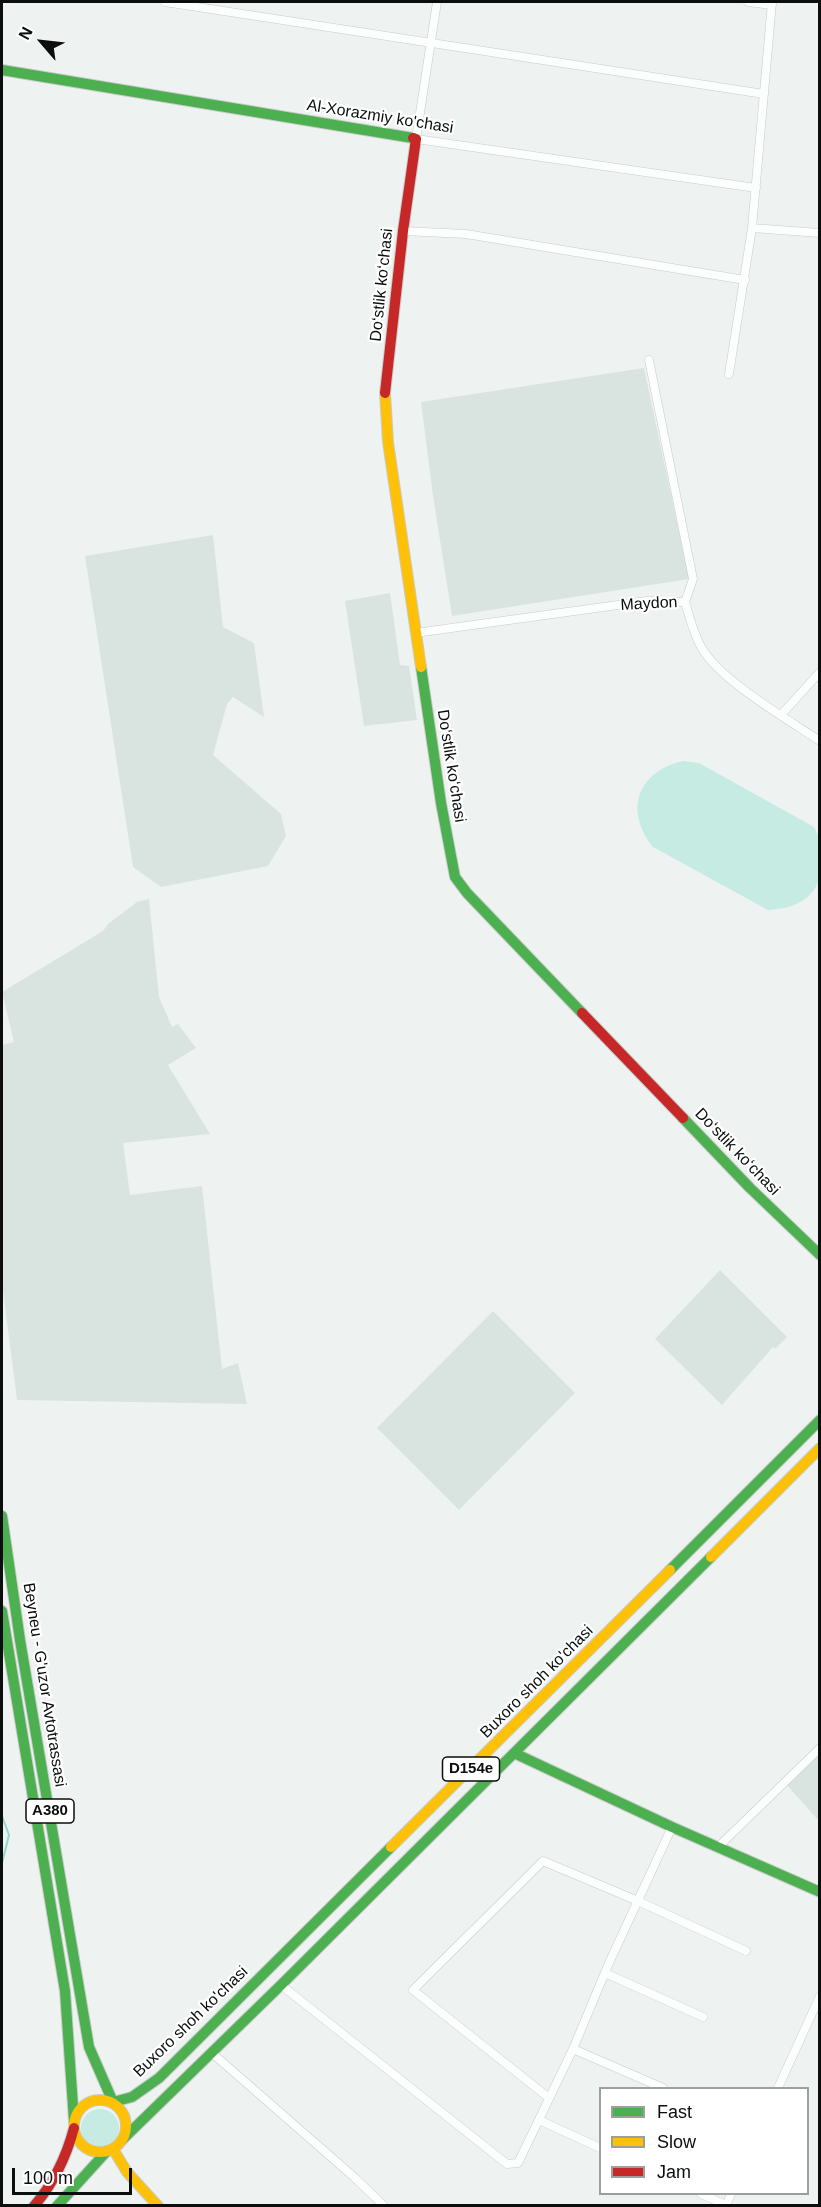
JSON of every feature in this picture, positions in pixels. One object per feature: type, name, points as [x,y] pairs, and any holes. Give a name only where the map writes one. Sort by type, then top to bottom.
[{"type":"main road","name":"Al-Xorazmiy ko'chasi","points":[[2,70],[416,139]]},
{"type":"main road","name":"Do‘stlik ko‘chasi","points":[[416,139],[402,231],[385,391],[388,442],[415,633],[441,803],[455,877],[467,893],[750,1188],[819,1255]]},
{"type":"main road","name":"Buxoro shoh ko'chasi","points":[[113,2102],[132,2097],[159,2078],[501,1740],[819,1420]]},
{"type":"main road","name":"Buxoro shoh ko'chasi","points":[[122,2140],[212,2054],[819,1448]]},
{"type":"main road","name":"Beyneu - G'uzor Avtotrassasi","points":[[2,1516],[20,1640],[88,2047],[113,2102],[125,2116],[126,2128],[122,2140]]},
{"type":"main road","name":"Beyneu - G'uzor Avtotrassasi","points":[[2,1611],[65,1991],[74,2124]]},
{"type":"main road","points":[[514,1753],[672,1827],[819,1892]]},
{"type":"main road","points":[[185,2051],[188,2062],[200,2064]]},
{"type":"main road","name":"Beyneu - G'uzor Avtotrassasi","points":[[34,2205],[59,2173],[68,2153],[79,2110],[89,2102],[101,2099],[113,2102]]},
{"type":"main road","points":[[74,2124],[77,2138],[86,2148],[95,2151],[110,2150]]},
{"type":"main road","points":[[57,2205],[122,2140]]},
{"type":"main road","points":[[110,2150],[158,2205]]},
{"type":"street","points":[[165,2],[764,94]]},
{"type":"street","points":[[416,139],[437,2]]},
{"type":"street","points":[[729,374],[752,228],[772,3],[748,2]]},
{"type":"street","name":"Al-Xorazmiy ko'chasi","points":[[416,139],[756,188]]},
{"type":"street","points":[[752,228],[819,233]]},
{"type":"street","points":[[402,231],[465,234],[745,280]]},
{"type":"street","points":[[649,360],[693,579],[685,602]]},
{"type":"street","name":"Maydon","points":[[415,633],[647,601],[685,602],[690,621],[703,650],[727,677],[819,741]]},
{"type":"street","points":[[781,715],[819,672]]},
{"type":"street","points":[[718,1847],[819,1748]]},
{"type":"street","points":[[281,1985],[507,2164],[518,2163],[573,2049],[672,1827]]},
{"type":"street","points":[[549,2098],[413,1990],[543,1861],[638,1901],[746,1951]]},
{"type":"street","points":[[605,1973],[703,2017]]},
{"type":"street","points":[[778,2087],[819,1996]]},
{"type":"street","points":[[573,2049],[661,2087]]},
{"type":"street","points":[[212,2054],[384,2205]]},
{"type":"street","points":[[539,2120],[599,2148]]},
{"type":"street","points":[[705,2195],[726,2205]]},
{"type":"shaded area","points":[[644,368],[689,579],[452,616],[421,402]]},
{"type":"shaded area","points":[[213,535],[223,627],[254,643],[264,717],[233,697],[227,704],[213,755],[281,814],[286,836],[268,866],[161,887],[133,867],[85,556]]},
{"type":"shaded area","points":[[390,593],[400,665],[409,666],[417,720],[364,726],[345,601]]},
{"type":"shaded area","points":[[149,899],[159,997],[172,1027],[178,1024],[196,1048],[168,1065],[210,1134],[123,1143],[130,1195],[202,1186],[222,1369],[238,1363],[247,1404],[17,1400],[2,1283],[2,1045],[14,1042],[2,992],[103,931],[108,924],[137,902]]},
{"type":"shaded area","points":[[720,1270],[787,1337],[775,1349],[773,1347],[722,1405],[655,1339]]},
{"type":"shaded area","points":[[493,1311],[575,1393],[459,1510],[377,1428]]},
{"type":"shaded area","points":[[819,1752],[819,1821],[786,1784]]},
{"type":"green space","points":[[683,761],[699,763],[814,827],[819,842],[820,873],[818,882],[810,895],[798,904],[768,910],[653,847],[639,820],[640,794],[655,774],[667,766]]},
{"type":"green space","points":[[100,2109],[113,2115],[119,2128],[113,2141],[100,2147],[87,2141],[81,2128],[87,2115]]},
{"type":"waterway","points":[[2,1816],[9,1835],[2,1863]]},
{"type":"traffic: fast","points":[[2,70],[413,138]]},
{"type":"traffic: fast","points":[[421,667],[441,803],[455,877],[467,893],[582,1013]]},
{"type":"traffic: fast","points":[[683,1118],[750,1188],[820,1255]]},
{"type":"traffic: fast","points":[[670,1570],[820,1420]]},
{"type":"traffic: fast","points":[[2,1516],[20,1640],[89,2047],[113,2102]]},
{"type":"traffic: fast","points":[[122,2140],[711,1557]]},
{"type":"traffic: fast","points":[[2,1611],[65,1991],[74,2121]]},
{"type":"traffic: fast","points":[[514,1753],[672,1827],[820,1892]]},
{"type":"traffic: fast","points":[[113,2102],[132,2097],[159,2078],[391,1847]]},
{"type":"traffic: fast","points":[[57,2206],[107,2151]]},
{"type":"traffic: slow","points":[[385,393],[388,442],[421,667]]},
{"type":"traffic: slow","points":[[711,1557],[820,1448]]},
{"type":"traffic: slow","points":[[391,1847],[670,1570]]},
{"type":"traffic: slow","points":[[95,2100],[105,2100],[119,2107],[126,2126],[119,2145],[105,2152],[95,2152],[85,2148],[78,2141],[74,2131],[74,2121],[78,2111],[85,2104],[95,2100]]},
{"type":"traffic: slow","points":[[113,2149],[127,2172],[158,2206]]},
{"type":"traffic: jam","points":[[385,393],[416,139],[413,138]]},
{"type":"traffic: jam","points":[[582,1013],[683,1118]]},
{"type":"traffic: jam","points":[[34,2206],[58,2170],[74,2128]]}]
